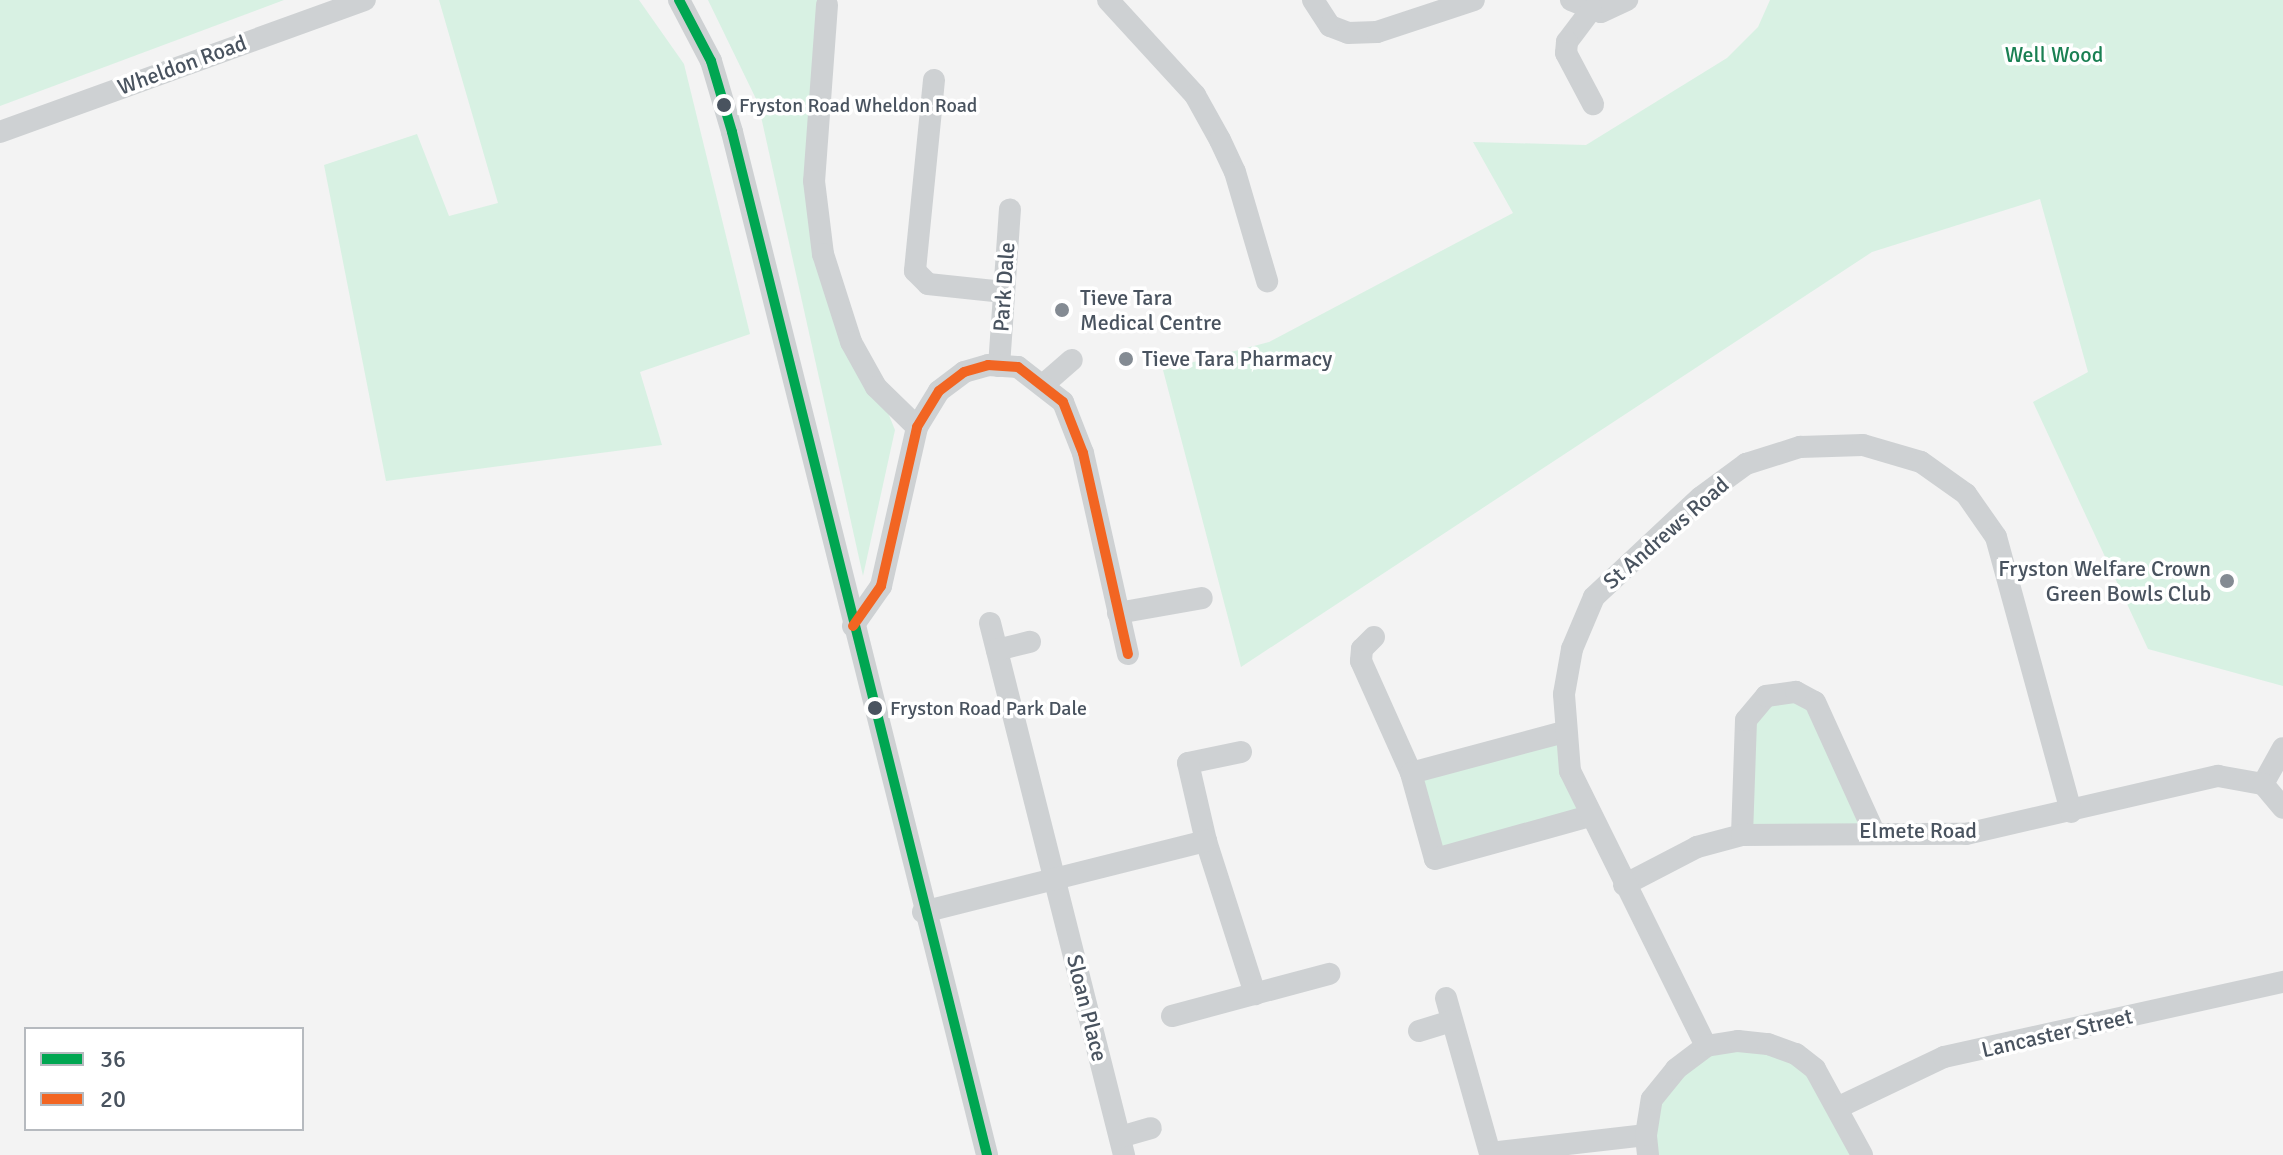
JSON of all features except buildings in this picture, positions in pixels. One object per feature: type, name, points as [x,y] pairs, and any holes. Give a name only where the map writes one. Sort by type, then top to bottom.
[{"type":"street","name":"Wheldon Road","points":[[0,132],[365,0]]},
{"type":"street","points":[[679,0],[711,61],[732,132],[923,912],[987,1155]]},
{"type":"street","points":[[1108,0],[1195,95],[1235,172],[1267,281]]},
{"type":"street","points":[[1313,0],[1330,26],[1348,33],[1377,32],[1474,0]]},
{"type":"street","points":[[1593,104],[1566,53],[1567,42],[1581,5],[1601,12],[1627,0]]},
{"type":"street","points":[[827,5],[814,181],[823,254],[851,342],[876,387],[917,427]]},
{"type":"street","points":[[934,80],[915,271],[928,284],[1004,292]]},
{"type":"street","name":"Park Dale","points":[[999,366],[1010,209]]},
{"type":"street","points":[[1043,385],[1072,360]]},
{"type":"street","points":[[853,626],[881,586],[917,427],[939,391],[964,372],[999,366],[1018,367],[1063,402],[1083,453],[1128,654]]},
{"type":"street","name":"St Andrews Road","points":[[1706,1046],[1590,816],[1570,771],[1564,732],[1572,649],[1594,597],[1701,497],[1746,464],[1800,447],[1863,445],[1921,462],[1966,494],[1996,537],[2071,812]]},
{"type":"street","points":[[1118,613],[1202,598]]},
{"type":"street","name":"Sloan Place","points":[[990,623],[1122,1146],[1151,1128]]},
{"type":"street","points":[[1374,637],[1362,649],[1361,661],[1411,773],[1435,859],[1590,816]]},
{"type":"street","points":[[997,650],[1030,642]]},
{"type":"street","points":[[1742,835],[1746,720],[1766,696],[1796,692],[1815,702],[1874,832]]},
{"type":"street","points":[[1411,773],[1564,732]]},
{"type":"street","points":[[2283,748],[2263,784],[2283,808]]},
{"type":"street","points":[[1241,752],[1188,763],[1206,841],[1255,994]]},
{"type":"street","name":"Elmete Road","points":[[1624,885],[1697,847],[1742,835],[1874,832],[1966,834],[2218,776],[2263,784]]},
{"type":"street","points":[[923,912],[1206,841]]},
{"type":"street","points":[[1172,1016],[1329,974]]},
{"type":"street","name":"Lancaster Street","points":[[1839,1107],[1944,1057],[2283,982]]},
{"type":"street","points":[[1446,998],[1490,1153],[1647,1145],[1652,1099],[1676,1069],[1706,1046],[1768,1044],[1796,1054],[1815,1069],[1839,1107],[1862,1155]]},
{"type":"street","points":[[1419,1031],[1452,1021]]},
{"type":"green space","points":[[0,0],[284,0],[0,106]]},
{"type":"green space","points":[[439,0],[639,0],[684,64],[750,334],[640,372],[662,445],[386,481],[324,165],[417,134],[449,216],[498,203]]},
{"type":"green space","points":[[708,0],[834,0],[827,5],[823,253],[895,430],[863,576],[758,103]]},
{"type":"green space","name":"Well Wood","points":[[1770,0],[2283,0],[2283,686],[2148,649],[2033,402],[2088,372],[2040,199],[1872,252],[1241,667],[1163,370],[1269,342],[1513,213],[1473,142],[1586,145],[1727,58],[1758,27]]},
{"type":"green space","points":[[1766,696],[1815,702],[1874,832],[1742,835],[1746,720]]},
{"type":"green space","points":[[1564,732],[1590,816],[1435,859],[1411,773]]},
{"type":"green space","points":[[1706,1046],[1796,1054],[1862,1155],[1648,1155],[1652,1099]]},
{"type":"transit line","name":"36","points":[[679,0],[711,61],[732,132],[987,1155]]},
{"type":"transit line","name":"20","points":[[853,626],[881,586],[917,427],[939,391],[964,372],[988,365],[1018,367],[1063,402],[1083,453],[1128,654]]},
{"type":"place","name":"Fryston Road Wheldon Road","points":[[724,105]]},
{"type":"place","name":"Tieve Tara Medical Centre","points":[[1062,310]]},
{"type":"place","name":"Tieve Tara Pharmacy","points":[[1126,359]]},
{"type":"place","name":"Fryston Welfare Crown Green Bowls Club","points":[[2227,581]]},
{"type":"place","name":"Fryston Road Park Dale","points":[[875,708]]}]
